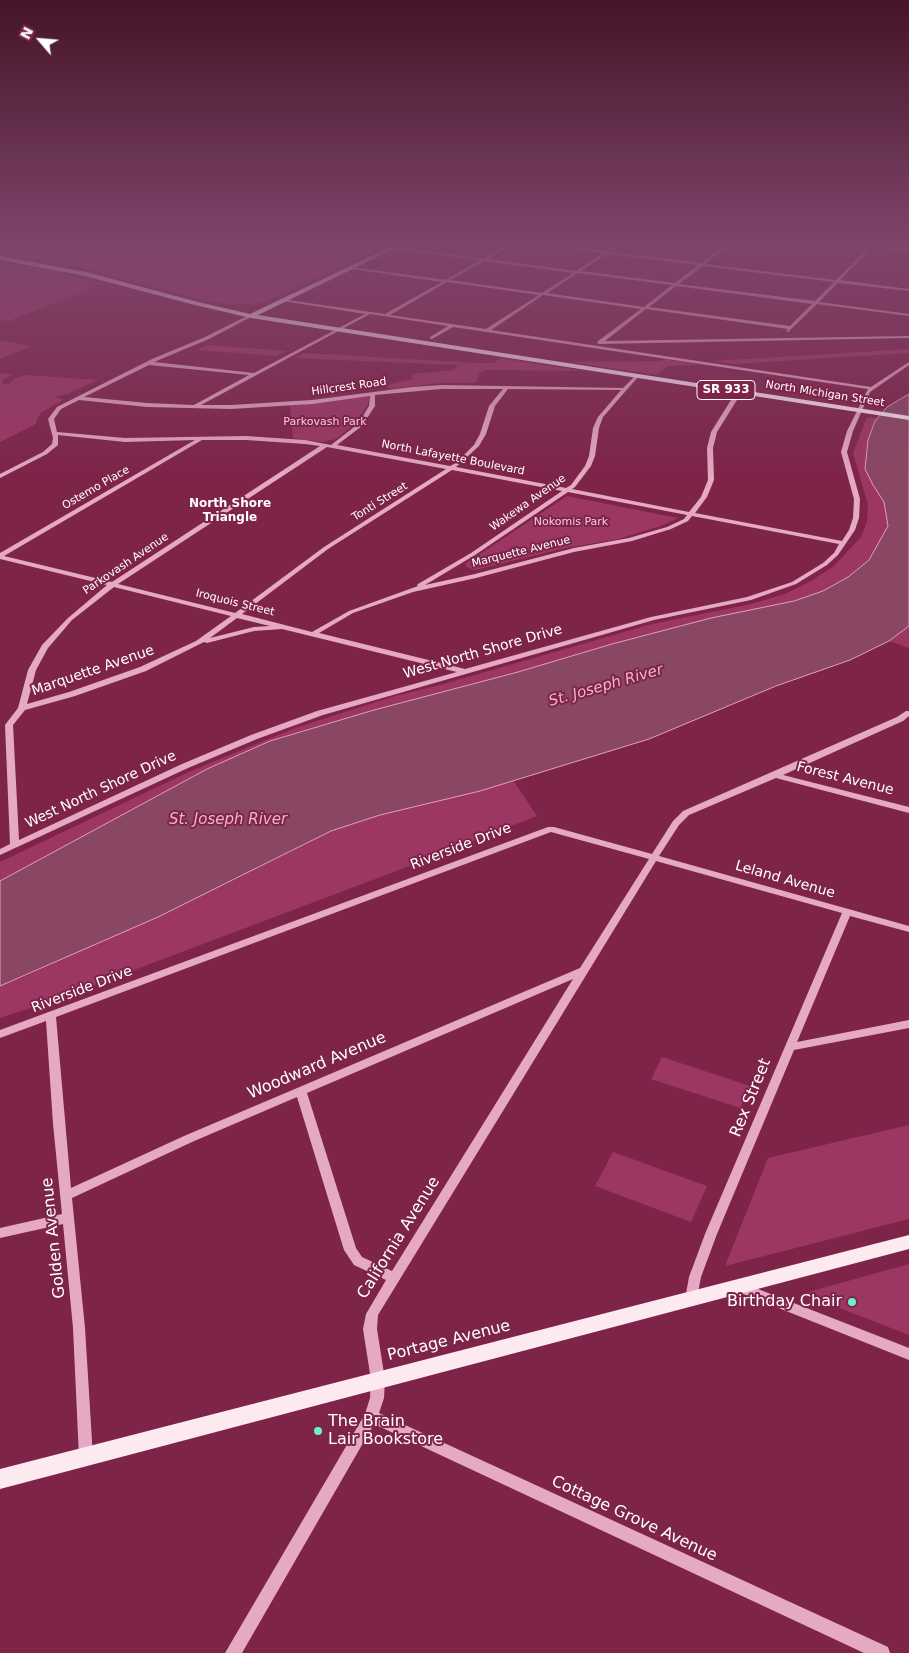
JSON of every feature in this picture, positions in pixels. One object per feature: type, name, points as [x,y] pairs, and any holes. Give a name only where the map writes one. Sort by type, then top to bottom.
[{"type":"main road","name":"North Michigan Street","points":[[295,323],[909,418]]},
{"type":"main road","name":"Portage Avenue","points":[[0,1479],[909,1242]]},
{"type":"street","points":[[0,476],[55,445],[51,420],[54,412],[77,398],[237,323]]},
{"type":"street","points":[[193,407],[351,323]]},
{"type":"street","points":[[441,323],[871,388],[909,363]]},
{"type":"street","points":[[487,330],[498,323]]},
{"type":"street","points":[[594,346],[626,323]]},
{"type":"street","points":[[756,323],[791,328]]},
{"type":"street","points":[[781,339],[796,323]]},
{"type":"street","points":[[432,338],[453,325]]},
{"type":"street","points":[[600,342],[909,337]]},
{"type":"street","points":[[148,364],[254,374]]},
{"type":"street","name":"Wakewa Avenue","points":[[410,590],[473,554],[568,490],[588,466],[592,456],[597,424],[623,388],[636,376]]},
{"type":"street","name":"Hillcrest Road","points":[[77,398],[193,407],[290,404],[441,387],[623,388]]},
{"type":"street","name":"Tonti Street","points":[[238,615],[326,548],[452,468],[476,446],[483,434],[492,406],[507,387]]},
{"type":"street","name":"West North Shore Drive","points":[[0,852],[185,766],[254,737],[350,703],[653,618],[722,605],[770,592],[794,583],[825,564],[836,554],[852,530],[857,509],[854,488],[844,452],[858,410],[871,388]]},
{"type":"street","name":"Marquette Avenue","points":[[315,633],[350,612],[410,590],[651,534],[686,520],[704,497],[711,480],[710,448],[714,432],[740,392]]},
{"type":"street","name":"Parkovash Avenue","points":[[9,725],[22,708],[32,670],[45,647],[70,619],[114,584],[360,425],[372,406],[373,394]]},
{"type":"street","name":"North Lafayette Boulevard","points":[[54,433],[125,440],[259,438],[329,445],[844,543]]},
{"type":"street","name":"Ostemo Place","points":[[0,556],[203,439]]},
{"type":"street","name":"Iroquois Street","points":[[0,556],[315,633],[464,672]]},
{"type":"street","name":"Marquette Avenue","points":[[22,708],[126,676],[169,658],[199,643],[238,615]]},
{"type":"street","name":"Marquette Avenue","points":[[199,643],[254,629],[286,626]]},
{"type":"street","points":[[654,858],[676,822],[686,813],[775,776],[908,714]]},
{"type":"street","points":[[0,729],[9,725],[15,845]]},
{"type":"street","name":"Forest Avenue","points":[[775,776],[909,810]]},
{"type":"street","name":"Riverside Drive","points":[[0,1034],[516,840],[551,829],[654,858]]},
{"type":"street","name":"Leland Avenue","points":[[654,858],[909,929]]},
{"type":"street","name":"California Avenue","points":[[233,1653],[371,1416],[377,1398],[378,1380],[370,1329],[372,1314],[436,1214],[582,971],[654,858]]},
{"type":"street","name":"Rex Street","points":[[691,1299],[695,1277],[712,1234],[847,912]]},
{"type":"street","name":"Woodward Avenue","points":[[66,1196],[188,1139],[582,971]]},
{"type":"street","name":"Golden Avenue","points":[[51,1016],[79,1328],[86,1457]]},
{"type":"street","points":[[789,1047],[909,1024]]},
{"type":"street","points":[[301,1091],[350,1250],[358,1261],[394,1278]]},
{"type":"street","points":[[0,1233],[68,1218]]},
{"type":"street","points":[[737,1286],[909,1354]]},
{"type":"street","name":"Cottage Grove Avenue","points":[[371,1416],[882,1653]]},
{"type":"green space","points":[[0,340],[31,346],[0,359]]},
{"type":"green space","points":[[207,345],[287,351],[276,356],[197,350]]},
{"type":"green space","points":[[909,349],[909,353],[735,364],[712,361]]},
{"type":"green space","points":[[304,353],[477,363],[495,363],[500,358],[584,371],[485,370],[479,374],[476,383],[440,383],[389,389],[386,385],[413,379],[412,374],[454,370],[458,365],[293,358]]},
{"type":"green space","points":[[663,359],[702,365],[667,366],[658,375],[569,362],[661,361]]},
{"type":"green space","points":[[7,373],[13,375],[3,379],[2,383],[8,385],[15,378],[27,375],[97,380],[70,393],[52,398],[63,400],[42,412],[37,418],[36,424],[0,442],[0,374]]},
{"type":"green space","name":"Parkovash Park","points":[[369,396],[368,404],[355,424],[336,439],[322,442],[293,438],[290,406]]},
{"type":"green space","points":[[870,417],[878,418],[875,421],[873,485],[884,502],[888,526],[869,560],[848,577],[823,591],[794,601],[685,625],[612,644],[270,741],[207,769],[0,881],[0,862],[191,771],[295,728],[395,696],[440,685],[652,624],[751,604],[785,594],[809,582],[834,566],[861,537],[867,522],[868,505],[853,453],[866,419]]},
{"type":"green space","name":"Nokomis Park","points":[[567,496],[678,518],[661,526],[618,539],[566,548],[475,570],[466,567],[465,564]]},
{"type":"green space","points":[[909,626],[909,648],[889,641]]},
{"type":"green space","points":[[513,780],[537,816],[49,1002],[0,1018],[0,986],[226,884],[331,831],[380,815],[480,791]]},
{"type":"green space","points":[[662,1057],[750,1086],[740,1108],[651,1079]]},
{"type":"green space","points":[[909,1125],[909,1219],[725,1266],[768,1158]]},
{"type":"green space","points":[[613,1152],[707,1186],[691,1222],[595,1186]]},
{"type":"green space","points":[[909,1264],[909,1335],[806,1295],[808,1292]]},
{"type":"water","name":"St. Joseph River","points":[[909,394],[909,626],[889,641],[850,660],[776,686],[649,739],[480,791],[380,815],[331,831],[158,917],[0,986],[0,881],[207,769],[270,741],[612,644],[711,618],[794,601],[823,591],[848,577],[869,560],[888,526],[884,502],[865,469],[868,440],[875,421],[887,407]]},
{"type":"place","name":"Birthday Chair","points":[[852,1302]]},
{"type":"place","name":"The Brain Lair Bookstore","points":[[318,1431]]},
{"type":"district","name":"North Shore Triangle","points":[[230,511]]}]
